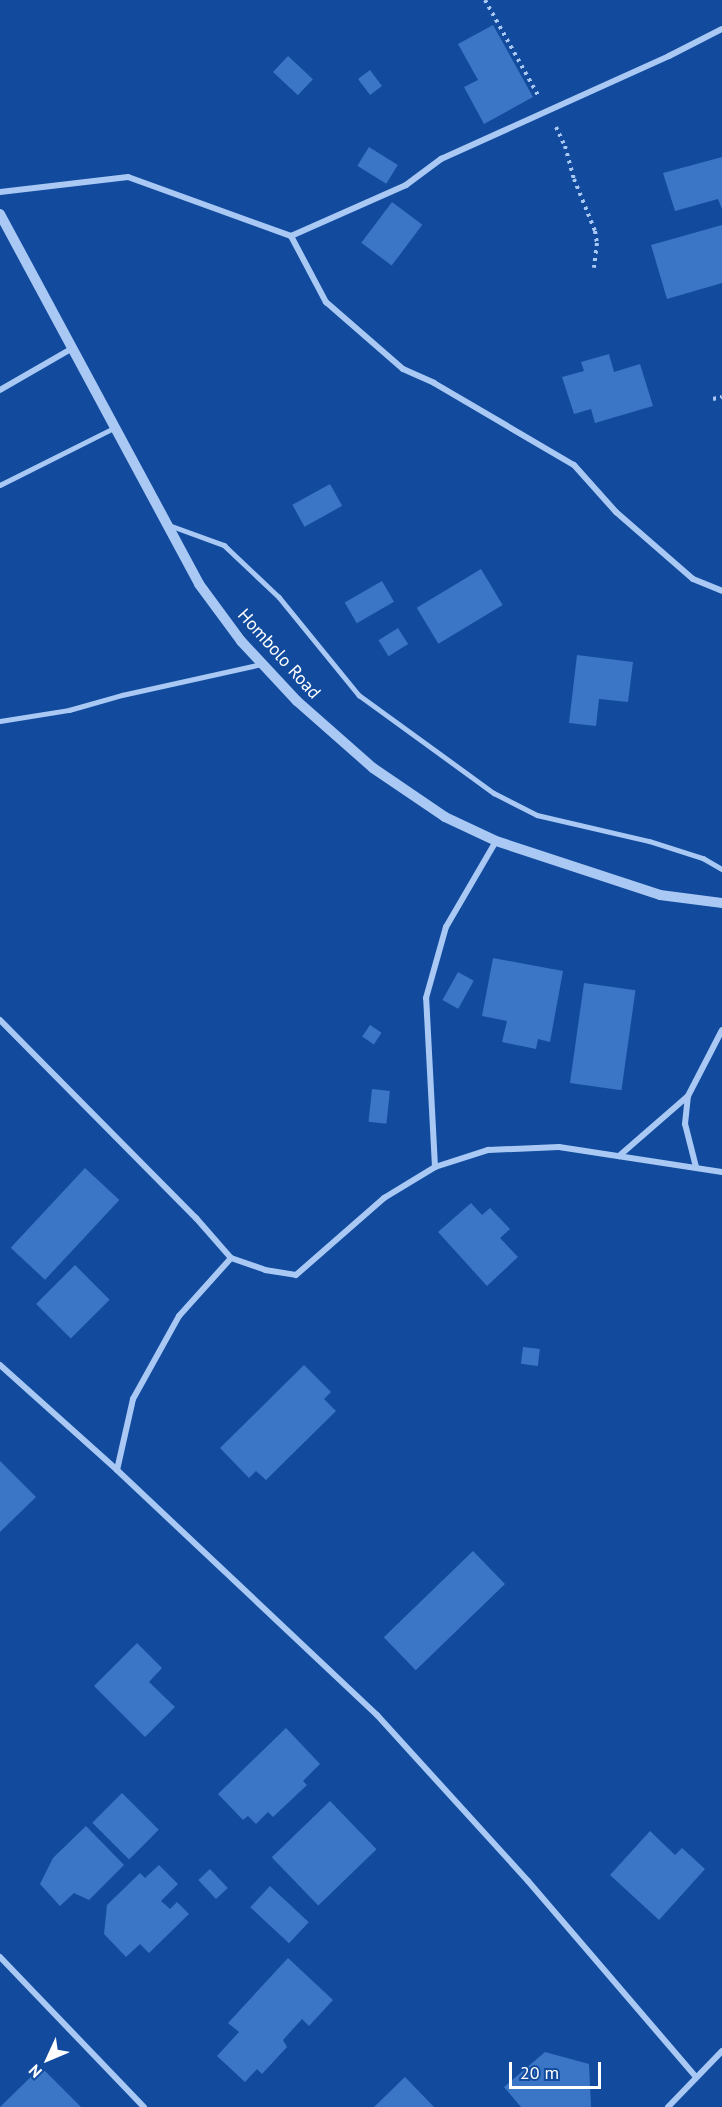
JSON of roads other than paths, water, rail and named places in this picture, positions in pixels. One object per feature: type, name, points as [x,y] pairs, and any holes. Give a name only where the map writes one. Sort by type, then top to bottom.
[{"type":"street","points":[[291,236],[406,185],[441,159],[722,29]]},
{"type":"street","points":[[0,192],[128,177],[291,236],[326,302],[403,369],[434,383],[574,465],[616,512],[693,579],[722,591]]},
{"type":"street","name":"Hombolo Road","points":[[0,214],[199,584],[241,641],[297,701],[373,768],[445,817],[496,840],[660,895],[722,903]]},
{"type":"street","points":[[0,390],[71,349]]},
{"type":"street","points":[[435,1167],[426,998],[446,927],[496,840]]},
{"type":"street","points":[[0,1020],[196,1218],[231,1258],[265,1270],[296,1275],[384,1198],[435,1167],[488,1150],[559,1147],[722,1172]]},
{"type":"street","points":[[696,1167],[685,1124],[688,1096],[722,1030]]},
{"type":"street","points":[[619,1156],[688,1096]]},
{"type":"street","points":[[117,1470],[133,1399],[179,1316],[231,1258]]},
{"type":"street","points":[[0,1365],[117,1470],[377,1715],[528,1881],[696,2077]]},
{"type":"street","points":[[0,1957],[144,2107]]},
{"type":"street","points":[[668,2107],[722,2051]]},
{"type":"lane","points":[[0,485],[114,428]]},
{"type":"lane","points":[[167,525],[224,545],[279,597],[359,695],[494,793],[537,814],[648,841],[703,858],[722,869]]},
{"type":"lane","points":[[0,721],[69,710],[122,695],[262,664]]}]
